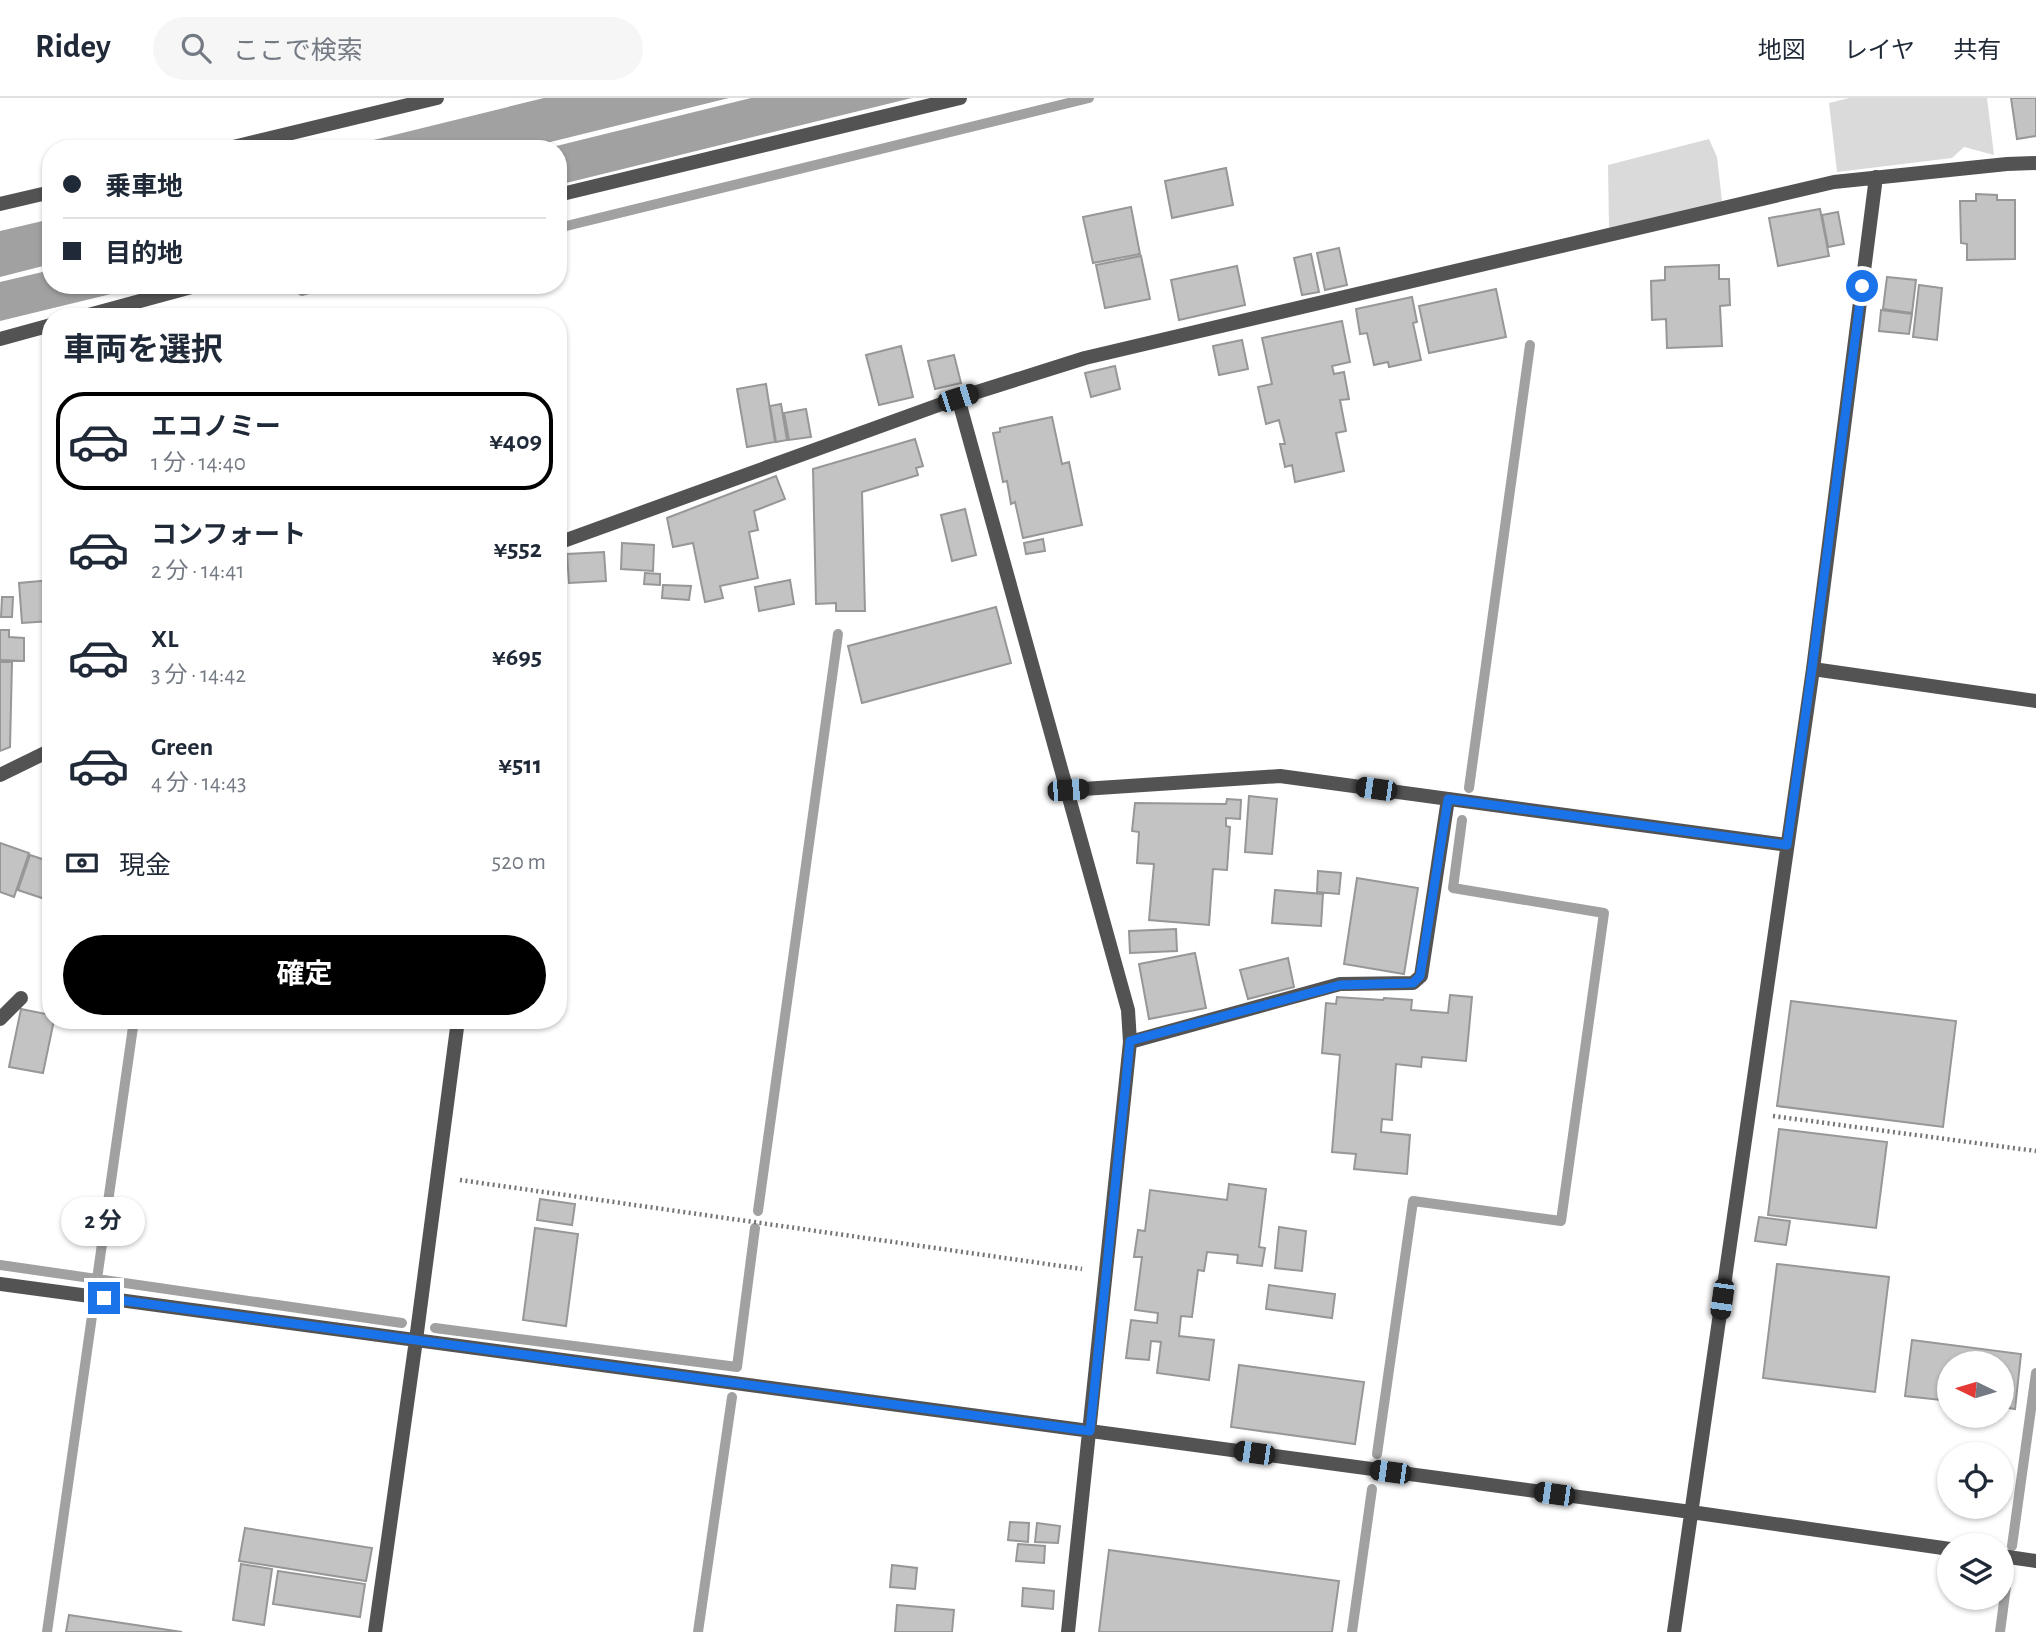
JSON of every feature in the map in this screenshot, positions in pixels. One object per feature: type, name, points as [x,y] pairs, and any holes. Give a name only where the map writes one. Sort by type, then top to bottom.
[{"type":"street","points":[[262,140],[437,98]]},
{"type":"street","points":[[567,193],[960,98]]},
{"type":"street","points":[[567,540],[958,398],[1099,355],[1834,182],[2036,163]]},
{"type":"street","points":[[1674,1632],[1812,669],[1876,177]]},
{"type":"street","points":[[0,204],[42,194]]},
{"type":"street","points":[[114,308],[166,294]]},
{"type":"street","points":[[0,339],[42,327]]},
{"type":"street","points":[[958,398],[1128,1010],[1130,1041],[1068,1632]]},
{"type":"street","points":[[1812,669],[2036,701]]},
{"type":"street","points":[[0,775],[42,754]]},
{"type":"street","points":[[1068,790],[1280,776],[1787,845]]},
{"type":"street","points":[[1130,1041],[1340,985],[1413,983],[1420,976],[1448,799]]},
{"type":"street","points":[[0,1019],[22,998]]},
{"type":"street","points":[[375,1632],[457,1029]]},
{"type":"street","points":[[0,1283],[1937,1547]]},
{"type":"street","points":[[2014,1558],[2036,1561]]},
{"type":"path","points":[[1749,1112],[2036,1151]]},
{"type":"path","points":[[438,1177],[1105,1272]]},
{"type":"shaded area","points":[[544,98],[729,98],[559,140],[374,140]]},
{"type":"shaded area","points":[[751,98],[912,98],[567,183],[567,143]]},
{"type":"shaded area","points":[[1849,98],[1987,98],[1994,155],[1964,147],[1952,158],[1837,172],[1829,103]]},
{"type":"shaded area","points":[[1709,139],[1717,157],[1722,201],[1609,228],[1608,165]]},
{"type":"shaded area","points":[[42,221],[42,266],[0,277],[0,231]]},
{"type":"shaded area","points":[[42,272],[42,294],[111,294],[53,308],[42,308],[42,311],[0,321],[0,282]]},
{"type":"building","points":[[2011,98],[2036,98],[2036,136],[2017,139]]},
{"type":"building","points":[[1226,168],[1233,205],[1172,218],[1165,181]]},
{"type":"building","points":[[1976,194],[1997,195],[1997,200],[2015,200],[2015,259],[1967,260],[1967,244],[1961,243],[1960,201],[1976,201]]},
{"type":"building","points":[[1131,207],[1140,254],[1093,263],[1083,217]]},
{"type":"building","points":[[1820,209],[1829,256],[1778,266],[1769,218]]},
{"type":"building","points":[[1838,212],[1844,244],[1828,247],[1822,215]]},
{"type":"building","points":[[1339,248],[1347,285],[1325,290],[1317,253]]},
{"type":"building","points":[[1311,254],[1319,292],[1302,295],[1294,258]]},
{"type":"building","points":[[1141,256],[1150,299],[1105,308],[1096,265]]},
{"type":"building","points":[[1719,265],[1719,279],[1729,279],[1730,305],[1720,306],[1722,346],[1667,348],[1666,319],[1652,320],[1651,281],[1665,280],[1665,267]]},
{"type":"building","points":[[1237,266],[1245,305],[1179,320],[1171,280]]},
{"type":"building","points":[[1887,277],[1916,280],[1912,313],[1883,309]]},
{"type":"building","points":[[1919,285],[1942,288],[1937,340],[1913,337]]},
{"type":"building","points":[[1496,289],[1506,337],[1429,353],[1419,306]]},
{"type":"building","points":[[1412,297],[1417,322],[1413,323],[1421,360],[1389,367],[1388,362],[1374,365],[1367,333],[1360,334],[1356,309]]},
{"type":"building","points":[[1881,310],[1912,314],[1909,334],[1879,331]]},
{"type":"building","points":[[1342,321],[1350,362],[1332,366],[1334,374],[1344,372],[1349,399],[1340,400],[1346,431],[1336,433],[1344,471],[1295,482],[1292,465],[1285,467],[1280,444],[1285,444],[1279,420],[1266,424],[1258,387],[1272,384],[1262,338]]},
{"type":"building","points":[[1242,340],[1248,369],[1219,375],[1213,346]]},
{"type":"building","points":[[901,346],[913,397],[879,405],[866,355]]},
{"type":"building","points":[[954,355],[961,383],[935,389],[928,361]]},
{"type":"building","points":[[1115,366],[1120,389],[1091,397],[1085,373]]},
{"type":"building","points":[[766,384],[775,442],[747,447],[737,389]]},
{"type":"building","points":[[781,404],[787,440],[776,442],[770,406]]},
{"type":"building","points":[[806,409],[811,437],[789,440],[784,413]]},
{"type":"building","points":[[1052,417],[1062,464],[1069,462],[1082,525],[1023,538],[1015,502],[1011,504],[1007,481],[1003,482],[993,433],[1000,432],[1000,428]]},
{"type":"building","points":[[915,439],[923,466],[916,468],[918,475],[862,492],[865,611],[836,611],[836,603],[816,604],[813,469]]},
{"type":"building","points":[[776,476],[785,499],[754,511],[758,530],[749,532],[758,578],[720,586],[723,598],[705,602],[693,543],[673,547],[667,518]]},
{"type":"building","points":[[965,509],[976,555],[952,561],[941,515]]},
{"type":"building","points":[[1043,539],[1045,551],[1026,554],[1024,543]]},
{"type":"building","points":[[622,543],[654,545],[653,571],[621,569]]},
{"type":"building","points":[[604,552],[606,581],[569,583],[567,554]]},
{"type":"building","points":[[645,573],[660,574],[660,585],[644,584]]},
{"type":"building","points":[[790,580],[794,604],[759,611],[755,587]]},
{"type":"building","points":[[42,581],[42,622],[22,623],[19,583]]},
{"type":"building","points":[[663,585],[691,586],[689,600],[662,598]]},
{"type":"building","points":[[2,597],[13,597],[12,617],[1,617]]},
{"type":"building","points":[[996,607],[1011,663],[862,703],[848,646]]},
{"type":"building","points":[[0,630],[9,630],[9,637],[24,638],[24,661],[0,660]]},
{"type":"building","points":[[0,662],[12,662],[10,747],[0,751]]},
{"type":"building","points":[[1249,796],[1277,799],[1272,854],[1245,852]]},
{"type":"building","points":[[1227,799],[1241,800],[1240,819],[1226,818],[1226,826],[1230,827],[1227,870],[1213,869],[1209,925],[1149,920],[1154,864],[1137,863],[1139,832],[1132,831],[1135,803],[1226,804]]},
{"type":"building","points":[[0,843],[29,853],[14,897],[0,892]]},
{"type":"building","points":[[30,855],[42,859],[42,898],[18,890]]},
{"type":"building","points":[[1318,871],[1341,873],[1339,894],[1317,892]]},
{"type":"building","points":[[1357,878],[1418,888],[1404,974],[1344,964]]},
{"type":"building","points":[[1275,890],[1323,894],[1321,926],[1272,923]]},
{"type":"building","points":[[1176,929],[1177,951],[1130,953],[1129,931]]},
{"type":"building","points":[[1195,953],[1206,1008],[1149,1019],[1139,964]]},
{"type":"building","points":[[1288,958],[1294,987],[1248,999],[1240,970]]},
{"type":"building","points":[[1450,995],[1472,997],[1466,1061],[1422,1057],[1421,1067],[1396,1064],[1392,1120],[1382,1119],[1381,1132],[1410,1135],[1407,1174],[1354,1169],[1356,1154],[1332,1152],[1340,1055],[1322,1053],[1326,1003],[1336,1004],[1337,997],[1412,1000],[1411,1010],[1448,1013]]},
{"type":"building","points":[[1791,1001],[1956,1021],[1943,1127],[1777,1106]]},
{"type":"building","points":[[21,1009],[42,1013],[42,1029],[52,1029],[43,1073],[9,1067]]},
{"type":"building","points":[[1779,1129],[1887,1142],[1876,1228],[1768,1215]]},
{"type":"building","points":[[1229,1184],[1266,1189],[1259,1247],[1265,1248],[1262,1266],[1237,1263],[1238,1255],[1207,1252],[1204,1271],[1198,1270],[1192,1317],[1181,1316],[1179,1336],[1214,1340],[1209,1380],[1157,1373],[1161,1342],[1151,1341],[1149,1360],[1126,1358],[1131,1320],[1157,1323],[1158,1313],[1135,1310],[1142,1257],[1134,1257],[1138,1230],[1145,1231],[1150,1190],[1227,1200]]},
{"type":"building","points":[[540,1199],[575,1204],[572,1225],[537,1220]]},
{"type":"building","points":[[1759,1217],[1790,1221],[1786,1245],[1755,1241]]},
{"type":"building","points":[[1279,1227],[1306,1231],[1302,1271],[1275,1268]]},
{"type":"building","points":[[535,1228],[578,1234],[566,1326],[523,1320]]},
{"type":"building","points":[[1777,1264],[1889,1277],[1875,1392],[1763,1378]]},
{"type":"building","points":[[1269,1285],[1335,1294],[1332,1318],[1266,1309]]},
{"type":"building","points":[[1912,1340],[1998,1351],[1937,1351],[1937,1400],[1905,1396]]},
{"type":"building","points":[[2014,1353],[2021,1354],[2014,1409]]},
{"type":"building","points":[[1239,1365],[1364,1382],[1355,1444],[1231,1427]]},
{"type":"building","points":[[1010,1522],[1029,1523],[1028,1542],[1008,1540]]},
{"type":"building","points":[[1037,1523],[1060,1526],[1058,1543],[1035,1542]]},
{"type":"building","points":[[245,1528],[372,1548],[366,1581],[239,1561]]},
{"type":"building","points":[[1018,1544],[1045,1546],[1044,1563],[1016,1561]]},
{"type":"building","points":[[1109,1550],[1339,1581],[1332,1632],[1099,1632]]},
{"type":"building","points":[[241,1564],[272,1569],[264,1625],[233,1620]]},
{"type":"building","points":[[892,1565],[917,1568],[915,1589],[890,1587]]},
{"type":"building","points":[[278,1571],[365,1584],[360,1617],[273,1604]]},
{"type":"building","points":[[1023,1588],[1054,1591],[1053,1609],[1022,1606]]},
{"type":"building","points":[[897,1605],[954,1610],[952,1632],[895,1632]]},
{"type":"building","points":[[69,1615],[182,1632],[66,1632]]},
{"type":"waterway","points":[[567,226],[1089,98]]},
{"type":"waterway","points":[[1469,788],[1530,345]]},
{"type":"waterway","points":[[758,1211],[838,634]]},
{"type":"waterway","points":[[1377,1454],[1413,1201],[1561,1221],[1604,913],[1453,888],[1462,820]]},
{"type":"waterway","points":[[97,1279],[133,1029]]},
{"type":"waterway","points":[[435,1328],[737,1367],[755,1228]]},
{"type":"waterway","points":[[0,1265],[402,1323]]},
{"type":"waterway","points":[[47,1632],[93,1309]]},
{"type":"waterway","points":[[2014,1533],[2036,1373]]},
{"type":"waterway","points":[[698,1632],[732,1397]]},
{"type":"waterway","points":[[1352,1632],[1372,1489]]},
{"type":"waterway","points":[[2000,1632],[2003,1610]]},
{"type":"route","points":[[104,1298],[1090,1431],[1130,1041],[1340,985],[1413,983],[1420,976],[1448,799],[1787,845],[1862,286]]}]
